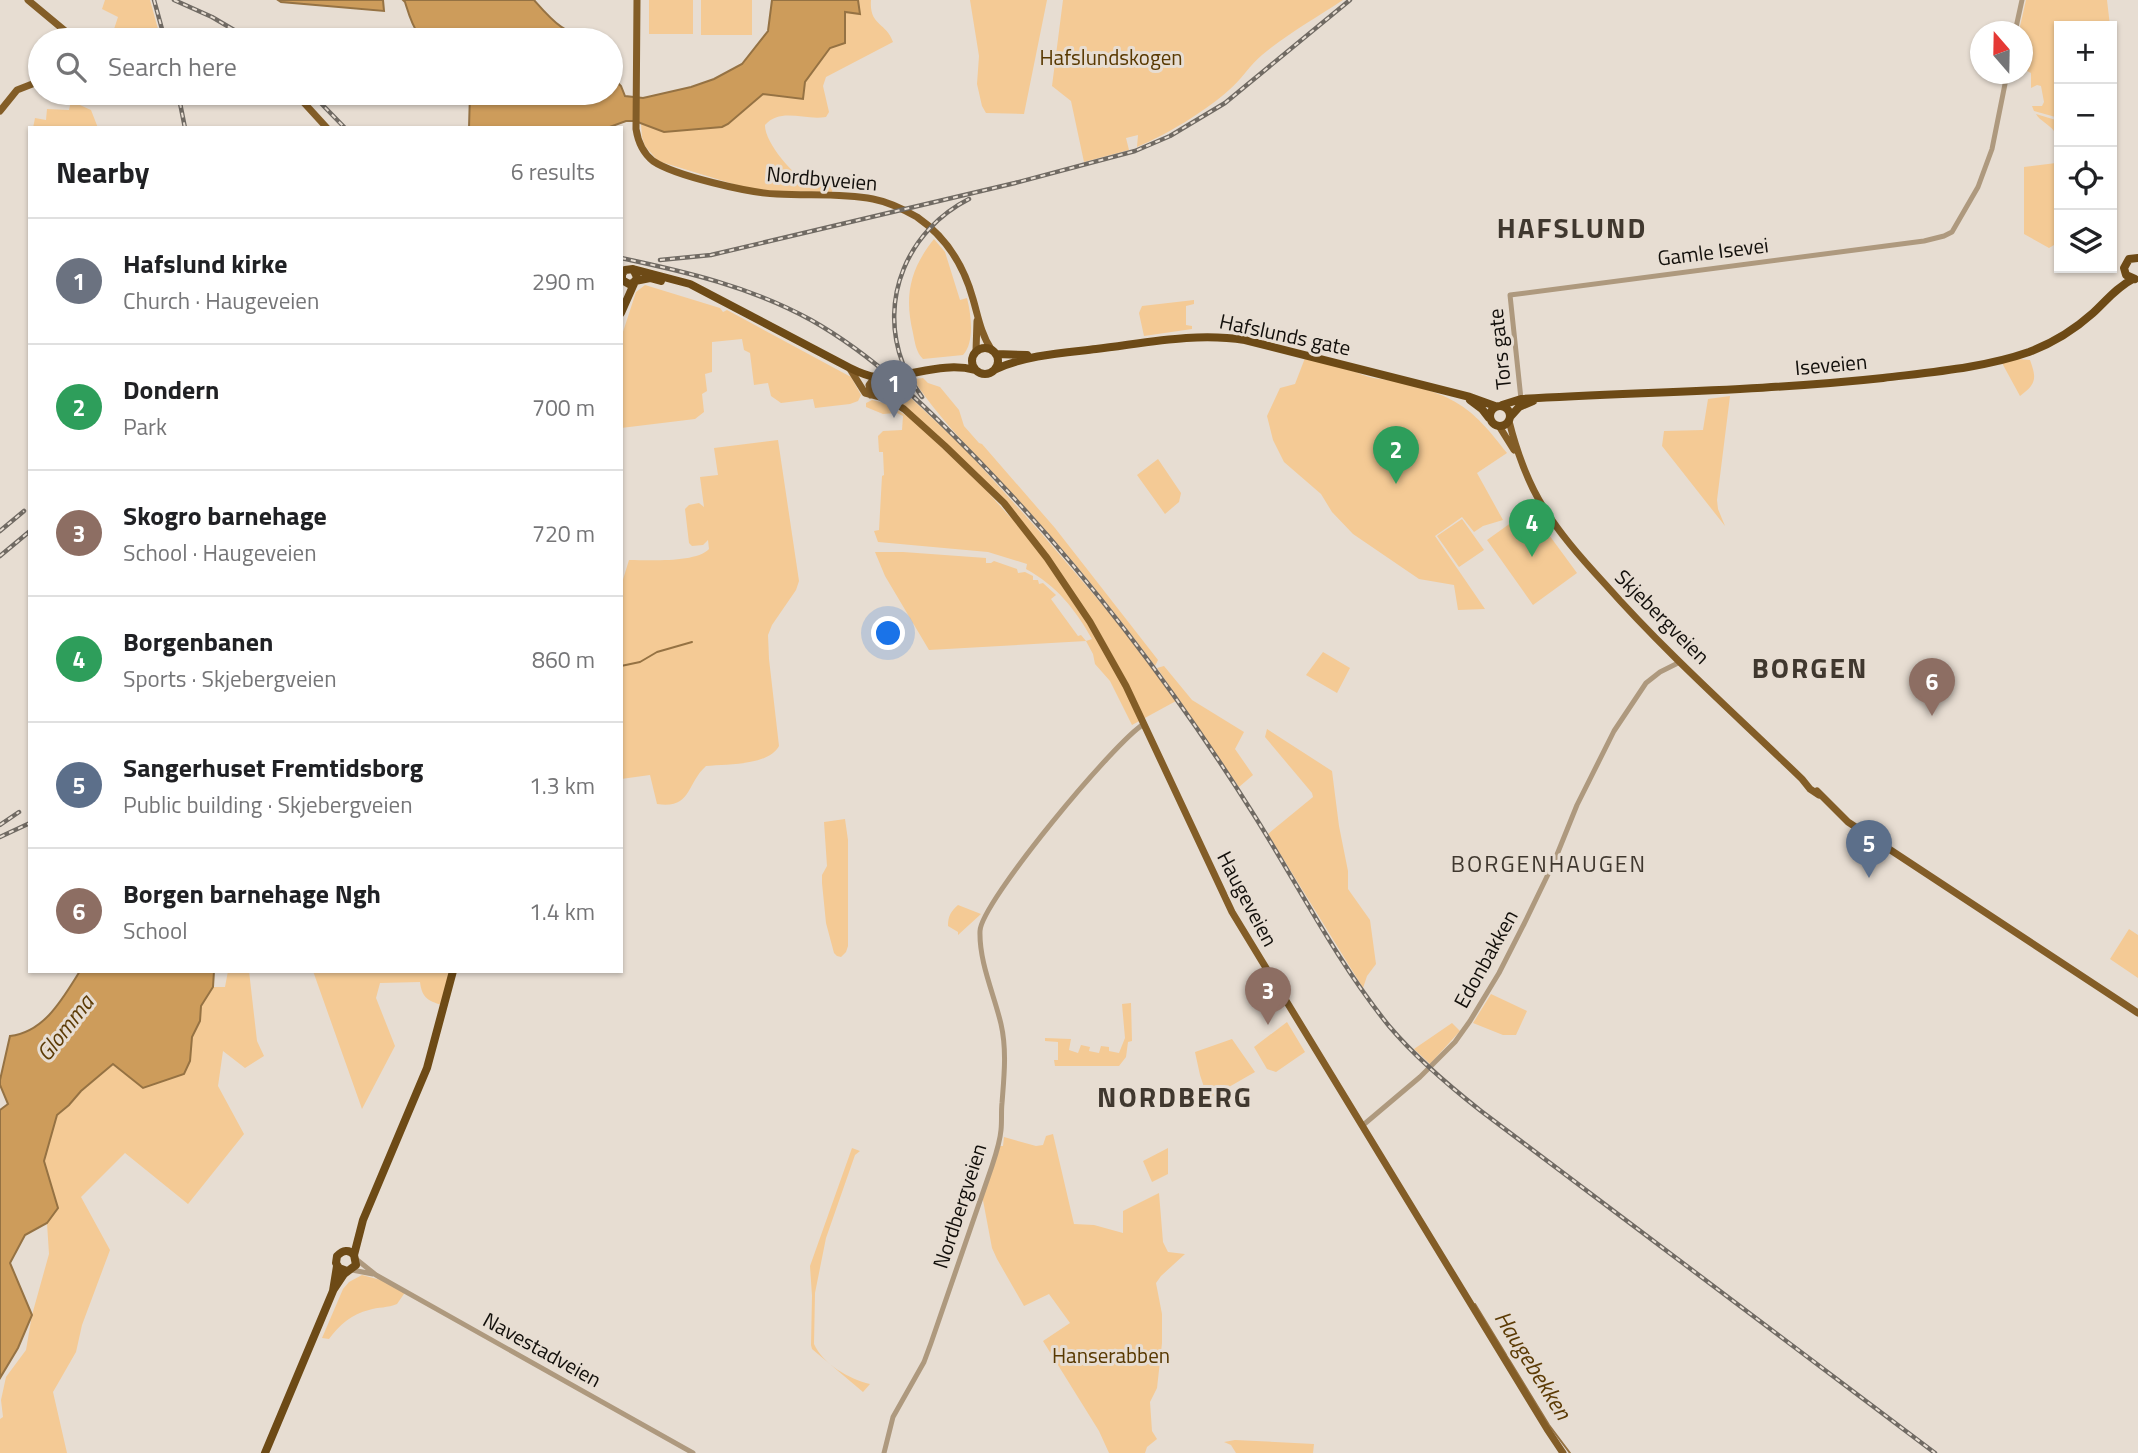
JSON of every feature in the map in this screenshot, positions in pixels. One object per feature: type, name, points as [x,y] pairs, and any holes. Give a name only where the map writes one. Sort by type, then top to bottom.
[{"type":"highway","name":"Iseveien","points":[[2103,303],[2124,271],[2127,261],[2137,257]]},
{"type":"highway","points":[[623,308],[637,274],[627,269]]},
{"type":"highway","points":[[627,269],[682,281],[850,368],[875,377],[957,368],[987,374],[996,369],[998,361],[993,352],[983,348],[961,361],[925,370]]},
{"type":"highway","points":[[2124,271],[2126,275],[2137,279]]},
{"type":"highway","points":[[623,280],[629,284],[650,278],[701,290]]},
{"type":"highway","name":"Iseveien","points":[[1499,406],[1521,399],[1817,384],[1976,365],[2030,352],[2054,341],[2082,323],[2124,284],[2137,279]]},
{"type":"highway","name":"Hafslunds gate","points":[[996,369],[1020,360],[1061,353],[1195,336],[1219,336],[1245,340],[1499,406]]},
{"type":"highway","name":"Hafslunds gate","points":[[993,352],[1019,355],[1061,353]]},
{"type":"highway","points":[[974,353],[971,363],[975,370]]},
{"type":"highway","name":"Hafslunds gate","points":[[1458,395],[1476,404],[1489,418]]},
{"type":"highway","name":"Iseveien","points":[[1509,419],[1519,407],[1543,399]]},
{"type":"highway","points":[[1499,406],[1507,408],[1509,419],[1499,426],[1489,418],[1490,411],[1499,406]]},
{"type":"highway","points":[[264,1453],[332,1291],[337,1256],[344,1251],[363,1220],[427,1068],[452,973]]},
{"type":"highway","points":[[332,1291],[355,1265],[363,1220]]},
{"type":"highway","points":[[344,1251],[350,1251],[355,1257]]},
{"type":"highway","points":[[337,1266],[349,1270]]},
{"type":"main road","points":[[28,0],[62,28]]},
{"type":"main road","name":"Nordbyveien","points":[[637,0],[636,122],[639,142],[646,154],[661,165],[679,172],[741,189],[774,194],[860,197],[895,205],[911,214],[936,233],[961,265],[984,337],[993,352]]},
{"type":"main road","points":[[0,111],[17,90],[28,86]]},
{"type":"main road","points":[[306,105],[325,126]]},
{"type":"main road","name":"Nordbyveien","points":[[974,353],[977,313]]},
{"type":"main road","name":"Haugeveien","points":[[850,368],[864,391],[893,401],[916,419],[989,488],[1047,558],[1090,622],[1126,685],[1232,912],[1563,1453]]},
{"type":"main road","points":[[871,395],[869,385],[875,377]]},
{"type":"main road","name":"Skjebergveien","points":[[1509,419],[1520,460]]},
{"type":"main road","name":"Skjebergveien","points":[[1499,426],[1520,460],[1541,503],[1571,545],[1634,616],[1810,789],[1819,794],[1848,822],[2138,1013]]},
{"type":"street","points":[[2017,21],[2022,0]]},
{"type":"street","name":"Gamle Isevei","points":[[1510,295],[1937,239],[1952,232],[1974,195],[1992,149],[2005,84]]},
{"type":"street","name":"Tors gate","points":[[1510,295],[1521,399]]},
{"type":"street","name":"Edonbakken","points":[[1662,670],[1673,655]]},
{"type":"street","name":"Edonbakken","points":[[1362,1126],[1446,1051],[1478,1010],[1554,862],[1577,805],[1607,744],[1639,692],[1662,670],[1680,662]]},
{"type":"street","name":"Nordbergveien","points":[[884,1453],[893,1417],[924,1362],[931,1343],[1000,1136],[1005,1076],[1003,1032],[982,951],[981,921],[1059,813],[1117,748],[1144,724]]},
{"type":"street","name":"Navestadveien","points":[[355,1257],[376,1275],[693,1453]]},
{"type":"street","name":"Navestadveien","points":[[349,1270],[376,1275]]},
{"type":"green space","points":[[105,0],[150,0],[158,28],[114,28],[118,17],[102,9]]},
{"type":"green space","points":[[649,0],[693,0],[693,34],[649,34]]},
{"type":"green space","points":[[701,0],[752,0],[752,35],[701,35]]},
{"type":"green space","points":[[858,0],[871,0],[875,19],[893,42],[826,77],[823,86],[829,112],[826,117],[778,117],[765,125],[769,140],[796,174],[809,182],[833,185],[832,192],[771,191],[743,187],[658,161],[645,146],[641,124],[664,132],[722,127],[763,94],[805,82],[830,47],[845,43],[845,11],[860,14]]},
{"type":"green space","points":[[970,0],[1047,0],[1024,114],[986,113],[982,106],[977,84],[979,56]]},
{"type":"green space","name":"Hafslundskogen","points":[[1063,0],[1343,0],[1272,47],[1229,90],[1185,122],[1137,147],[1138,135],[1126,138],[1129,150],[1084,162],[1071,101],[1052,86]]},
{"type":"green space","points":[[2026,0],[2107,0],[2109,21],[2054,21],[2054,117],[2034,111],[2032,106],[2042,106],[2044,102],[2041,86],[2031,88],[2033,21],[2021,21]]},
{"type":"green space","points":[[70,105],[80,105],[91,110],[97,126],[33,126],[35,118],[46,120],[47,109],[69,110]]},
{"type":"green space","points":[[2036,114],[2054,119],[2054,131],[2050,126]]},
{"type":"green space","points":[[2054,163],[2054,245],[2049,248],[2024,234],[2024,167]]},
{"type":"green space","points":[[934,239],[945,252],[960,300],[967,298],[971,335],[963,355],[923,359],[914,340],[909,295],[914,272]]},
{"type":"green space","points":[[645,285],[720,308],[723,312],[727,310],[851,377],[861,395],[858,401],[850,404],[815,408],[813,399],[781,403],[771,396],[768,383],[754,385],[750,353],[744,350],[742,339],[712,342],[712,372],[705,374],[707,391],[702,394],[704,412],[695,419],[623,428],[623,332],[636,292]]},
{"type":"green space","points":[[1194,300],[1194,304],[1186,306],[1186,325],[1192,326],[1192,329],[1144,336],[1139,313],[1142,306]]},
{"type":"green space","points":[[1305,358],[1368,377],[1404,383],[1452,400],[1474,415],[1507,453],[1477,473],[1503,520],[1483,526],[1474,532],[1462,517],[1435,536],[1485,609],[1458,610],[1454,585],[1419,579],[1353,534],[1332,512],[1321,494],[1284,462],[1273,440],[1267,416],[1280,388],[1295,384]]},
{"type":"green space","points":[[2018,359],[2030,360],[2034,372],[2034,381],[2020,396],[2002,363]]},
{"type":"green space","points":[[923,378],[940,387],[959,410],[964,426],[1055,528],[1158,660],[1155,666],[1055,542],[926,398],[915,382],[915,379]]},
{"type":"green space","points":[[894,382],[967,451],[1041,533],[1119,624],[1176,701],[1132,725],[1110,681],[1095,664],[1086,641],[1092,639],[1079,618],[1056,591],[1026,569],[1027,564],[988,552],[878,542],[874,531],[879,530],[884,475],[883,452],[879,452],[878,436],[883,431],[902,430],[903,416],[897,413],[883,414],[866,407],[866,403],[872,400],[888,404],[913,420],[985,489],[1010,517],[1016,518],[904,409],[871,395],[876,385]]},
{"type":"green space","points":[[1730,396],[1717,500],[1725,526],[1662,446],[1664,431],[1703,430],[1708,399]]},
{"type":"green space","points":[[778,440],[799,581],[768,635],[779,746],[774,753],[757,761],[706,766],[683,799],[668,805],[657,804],[650,775],[623,779],[623,580],[629,560],[683,559],[709,549],[708,540],[703,545],[692,546],[689,543],[685,509],[689,505],[699,503],[704,507],[700,477],[718,475],[714,448]]},
{"type":"green space","points":[[1158,459],[1181,493],[1179,502],[1165,514],[1137,475]]},
{"type":"green space","points":[[1530,509],[1577,573],[1533,605],[1487,540]]},
{"type":"green space","points":[[1462,519],[1484,550],[1459,567],[1437,536]]},
{"type":"green space","points":[[875,552],[986,558],[986,563],[994,561],[1017,569],[1018,573],[1025,572],[1056,595],[1051,599],[1078,636],[1081,635],[1086,641],[929,650],[885,576]]},
{"type":"green space","points":[[1323,652],[1350,668],[1337,693],[1306,675]]},
{"type":"green space","points":[[1164,666],[1192,700],[1244,732],[1235,749],[1253,775],[1239,787],[1157,668]]},
{"type":"green space","points":[[1267,729],[1332,771],[1348,871],[1348,889],[1370,920],[1376,964],[1367,976],[1363,988],[1268,834],[1313,797],[1265,737]]},
{"type":"green space","points":[[845,819],[848,840],[848,946],[841,957],[834,953],[826,923],[822,875],[827,866],[824,822]]},
{"type":"green space","points":[[958,905],[981,914],[958,935],[958,932],[948,926],[950,914]]},
{"type":"green space","points":[[2129,929],[2138,935],[2138,978],[2110,959]]},
{"type":"green space","points":[[228,973],[249,973],[257,1041],[264,1056],[245,1068],[223,1051],[218,1086],[244,1134],[188,1204],[125,1153],[81,1197],[110,1250],[82,1325],[76,1352],[53,1392],[67,1453],[0,1453],[0,1419],[3,1417],[1,1400],[6,1377],[26,1350],[32,1315],[49,1254],[47,1223],[58,1208],[44,1161],[57,1115],[114,1064],[190,1061],[192,1036],[200,1021],[201,1006],[213,987],[225,987]]},
{"type":"green space","points":[[314,973],[453,973],[445,1006],[427,998],[422,992],[420,982],[380,983],[376,998],[395,1046],[362,1109]]},
{"type":"green space","points":[[1491,994],[1527,1011],[1516,1035],[1503,1035],[1473,1023]]},
{"type":"green space","points":[[1131,1003],[1132,1041],[1128,1042],[1126,1057],[1119,1066],[1055,1066],[1054,1060],[1058,1060],[1058,1042],[1045,1041],[1045,1038],[1071,1039],[1069,1050],[1078,1053],[1081,1045],[1090,1047],[1089,1051],[1099,1053],[1101,1046],[1119,1053],[1125,1038],[1122,1004]]},
{"type":"green space","points":[[1287,1022],[1305,1052],[1276,1072],[1267,1069],[1254,1047]]},
{"type":"green space","points":[[1452,1023],[1460,1031],[1430,1064],[1414,1049]]},
{"type":"green space","points":[[1232,1039],[1255,1072],[1208,1099],[1195,1052]]},
{"type":"green space","name":"Hanserabben","points":[[1053,1134],[1074,1224],[1094,1225],[1123,1233],[1123,1211],[1159,1193],[1163,1242],[1168,1252],[1185,1254],[1156,1283],[1162,1314],[1162,1343],[1157,1388],[1150,1402],[1152,1431],[1157,1439],[1147,1447],[1145,1453],[1109,1453],[1099,1431],[1043,1341],[1070,1323],[1049,1294],[1024,1306],[992,1248],[982,1195],[998,1146],[1003,1146],[1004,1137],[1036,1146],[1043,1145],[1046,1136]]},
{"type":"green space","points":[[852,1148],[860,1151],[855,1155],[826,1238],[815,1293],[814,1344],[824,1358],[838,1370],[870,1384],[863,1392],[812,1349],[811,1345],[810,1266]]},
{"type":"green space","points":[[1168,1148],[1168,1174],[1152,1182],[1143,1161]]},
{"type":"green space","points":[[362,1275],[392,1283],[406,1291],[397,1304],[357,1314],[329,1339],[322,1338],[343,1289]]},
{"type":"green space","points":[[1235,1440],[1314,1444],[1313,1453],[1236,1453],[1231,1445],[1224,1442]]},
{"type":"water","points":[[278,0],[383,0],[384,11],[281,2]]},
{"type":"water","points":[[403,0],[534,0],[563,28],[415,28]]},
{"type":"water","points":[[772,0],[858,0],[860,14],[845,12],[845,43],[830,48],[805,82],[803,99],[763,94],[722,127],[664,132],[635,121],[612,126],[469,126],[470,105],[623,105],[623,91],[625,96],[643,98],[691,87],[714,79],[742,64],[768,31]]},
{"type":"water","name":"Glomma","points":[[79,973],[214,973],[213,987],[201,1006],[200,1021],[192,1037],[190,1061],[184,1074],[143,1088],[113,1064],[57,1115],[44,1161],[58,1208],[47,1223],[25,1235],[10,1263],[32,1315],[18,1348],[0,1378],[0,1110],[8,1104],[0,1080],[10,1036],[33,1028],[60,1002]]},
{"type":"waterway","points":[[623,666],[640,662],[657,652],[692,642]]},
{"type":"waterway","name":"Haugebekken","points":[[1475,1304],[1549,1425],[1570,1453]]},
{"type":"railway","points":[[154,0],[162,28]]},
{"type":"railway","points":[[174,0],[231,28]]},
{"type":"railway","points":[[660,260],[711,255],[1015,183],[1135,151],[1170,136],[1225,103],[1350,0]]},
{"type":"railway","points":[[180,105],[185,126]]},
{"type":"railway","points":[[323,105],[343,126]]},
{"type":"railway","points":[[922,397],[903,364],[896,340],[894,315],[897,291],[904,269],[929,229],[948,212],[969,199]]},
{"type":"railway","points":[[623,258],[718,282],[788,308],[857,350],[920,402],[1017,501],[1125,630],[1192,721],[1254,815],[1352,976],[1389,1026],[1410,1049],[1481,1111],[1935,1453]]},
{"type":"railway","points":[[0,531],[24,511]]},
{"type":"railway","points":[[0,556],[28,533]]},
{"type":"railway","points":[[0,825],[19,812]]},
{"type":"railway","points":[[0,837],[28,824]]},
{"type":"place","name":"Hafslund kirke","points":[[894,418]]},
{"type":"place","name":"Dondern","points":[[1396,484]]},
{"type":"place","name":"Borgenbanen","points":[[1532,557]]},
{"type":"place","name":"Borgen barnehage Ngh","points":[[1932,716]]},
{"type":"place","name":"Sangerhuset Fremtidsborg","points":[[1869,878]]},
{"type":"place","name":"Skogro barnehage","points":[[1268,1025]]},
{"type":"district","name":"HAFSLUND","points":[[1572,228]]},
{"type":"district","name":"BORGEN","points":[[1810,668]]},
{"type":"district","name":"BORGENHAUGEN","points":[[1549,864]]},
{"type":"district","name":"NORDBERG","points":[[1175,1097]]}]
